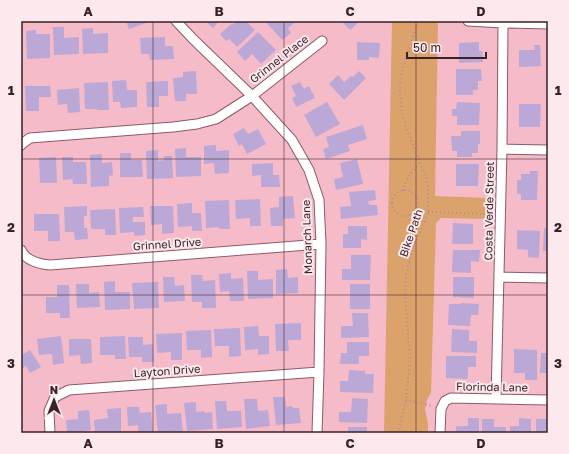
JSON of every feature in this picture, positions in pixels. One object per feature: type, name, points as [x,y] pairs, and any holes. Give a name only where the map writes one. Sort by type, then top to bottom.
[{"type":"street","name":"Monarch Lane","points":[[176,21],[252,96],[292,140],[308,170],[319,200],[321,244],[317,433]]},
{"type":"street","points":[[468,21],[548,24]]},
{"type":"street","name":"Costa Verde Street","points":[[496,399],[502,149],[502,23]]},
{"type":"street","name":"Grinnel Place","points":[[252,96],[322,41]]},
{"type":"street","points":[[21,145],[30,138],[197,124],[216,119],[252,96]]},
{"type":"street","points":[[502,149],[548,150]]},
{"type":"street","name":"Grinnel Drive","points":[[21,250],[22,254],[30,260],[40,264],[50,265],[321,244]]},
{"type":"street","points":[[499,277],[548,278]]},
{"type":"street","name":"Layton Drive","points":[[50,433],[49,411],[55,397],[69,390],[319,372]]},
{"type":"street","name":"Florinda Lane","points":[[441,409],[445,401],[451,398],[548,400]]},
{"type":"street","points":[[440,433],[441,409]]},
{"type":"path","name":"Bike Path","points":[[398,433],[406,400],[410,359],[405,295],[406,275],[414,244],[428,212],[428,189],[426,177],[406,128],[402,113],[400,91],[401,74],[418,21]]},
{"type":"path","points":[[403,191],[405,182],[420,162]]},
{"type":"path","points":[[407,191],[416,197],[418,205],[417,209],[413,213],[403,216],[395,212],[392,204],[393,199],[398,192],[407,191]]},
{"type":"path","points":[[428,212],[500,214]]},
{"type":"path","points":[[413,213],[424,224]]},
{"type":"path","points":[[406,400],[441,409]]},
{"type":"shaded area","points":[[392,21],[437,21],[438,25],[435,196],[489,198],[489,221],[484,219],[441,218],[436,223],[431,393],[427,400],[425,409],[428,433],[384,433]]},
{"type":"building","points":[[126,21],[145,21],[146,23],[129,29]]},
{"type":"building","points":[[205,21],[219,21],[213,28]]},
{"type":"building","points":[[237,21],[246,21],[255,30],[237,47],[229,39],[226,41],[220,34],[231,24],[232,25]]},
{"type":"building","points":[[265,21],[297,21],[288,28],[291,33],[282,40]]},
{"type":"building","points":[[344,21],[360,21],[350,30],[343,23]]},
{"type":"building","points":[[53,27],[64,27],[64,38],[79,37],[79,54],[54,55]]},
{"type":"building","points":[[93,28],[93,34],[108,33],[108,53],[83,54],[82,29]]},
{"type":"building","points":[[36,30],[36,34],[50,34],[50,58],[27,59],[26,31]]},
{"type":"building","points":[[258,32],[276,50],[261,64],[252,54],[245,61],[237,52]]},
{"type":"building","points":[[165,37],[165,46],[173,46],[174,59],[150,60],[149,54],[141,54],[140,38]]},
{"type":"building","points":[[357,42],[380,43],[379,58],[369,57],[369,60],[357,60]]},
{"type":"building","points":[[479,42],[479,51],[482,51],[483,62],[459,63],[459,43]]},
{"type":"building","points":[[534,45],[540,45],[541,66],[519,67],[519,50],[535,50]]},
{"type":"building","points":[[456,69],[481,69],[482,81],[478,81],[478,90],[473,90],[473,95],[456,95]]},
{"type":"building","points":[[196,71],[197,94],[186,94],[186,101],[175,101],[173,78],[183,77],[183,72]]},
{"type":"building","points":[[359,71],[366,78],[344,100],[329,84],[338,75],[344,82],[351,76],[353,77]]},
{"type":"building","points":[[126,80],[127,90],[137,90],[137,107],[121,108],[120,102],[113,102],[112,81]]},
{"type":"building","points":[[168,81],[168,96],[159,96],[159,107],[147,107],[146,82]]},
{"type":"building","points":[[108,82],[109,110],[85,109],[84,83]]},
{"type":"building","points":[[300,82],[304,89],[309,86],[315,98],[296,107],[292,98],[296,96],[291,86]]},
{"type":"building","points":[[25,86],[50,86],[51,97],[39,97],[39,111],[26,111]]},
{"type":"building","points":[[79,88],[80,112],[68,113],[67,104],[58,105],[57,90]]},
{"type":"building","points":[[327,102],[340,124],[316,137],[304,115]]},
{"type":"building","points":[[457,102],[480,103],[479,125],[457,125],[457,116],[452,116],[452,109],[456,109]]},
{"type":"building","points":[[519,104],[541,104],[540,127],[519,127]]},
{"type":"building","points":[[363,125],[367,139],[348,145],[350,151],[326,159],[323,149],[329,147],[326,137]]},
{"type":"building","points":[[244,128],[248,134],[258,129],[266,144],[247,154],[242,144],[239,146],[233,134]]},
{"type":"building","points":[[461,131],[480,131],[478,153],[472,153],[472,157],[457,157],[457,151],[452,151],[451,136],[461,136]]},
{"type":"building","points":[[216,145],[216,151],[229,150],[229,173],[215,174],[214,163],[204,164],[204,146]]},
{"type":"building","points":[[186,148],[186,157],[201,157],[201,176],[176,177],[175,149]]},
{"type":"building","points":[[158,150],[158,161],[164,160],[164,156],[172,156],[173,178],[147,179],[146,151]]},
{"type":"building","points":[[120,153],[131,153],[131,160],[142,160],[143,177],[120,177]]},
{"type":"building","points":[[102,154],[102,163],[112,162],[113,175],[109,176],[109,186],[91,187],[90,155]]},
{"type":"building","points":[[56,157],[57,183],[40,183],[39,158]]},
{"type":"building","points":[[62,157],[73,157],[73,162],[86,162],[87,184],[73,184],[72,179],[63,180]]},
{"type":"building","points":[[357,159],[363,184],[336,190],[334,179],[343,177],[340,163]]},
{"type":"building","points":[[273,163],[273,175],[279,175],[280,187],[261,187],[261,175],[252,176],[252,164]]},
{"type":"building","points":[[456,164],[479,164],[478,186],[456,186]]},
{"type":"building","points":[[530,171],[538,171],[537,200],[521,200],[521,194],[517,194],[517,180],[521,180],[521,174],[530,174]]},
{"type":"building","points":[[375,190],[376,200],[368,201],[369,205],[377,205],[378,215],[341,219],[340,207],[351,206],[349,192]]},
{"type":"building","points":[[293,196],[295,218],[283,219],[283,226],[271,226],[270,208],[279,207],[279,197]]},
{"type":"building","points":[[260,199],[261,226],[250,226],[250,218],[236,219],[235,200]]},
{"type":"building","points":[[229,200],[230,229],[219,229],[219,227],[206,228],[205,201]]},
{"type":"building","points":[[192,203],[192,213],[201,213],[202,231],[192,231],[192,226],[178,227],[177,204]]},
{"type":"building","points":[[87,206],[87,216],[84,216],[84,228],[87,228],[88,239],[75,240],[74,232],[65,232],[64,207]]},
{"type":"building","points":[[150,206],[173,206],[174,233],[162,234],[162,224],[151,225]]},
{"type":"building","points":[[143,207],[144,217],[133,217],[133,222],[145,222],[145,235],[134,236],[134,232],[120,233],[119,208]]},
{"type":"building","points":[[115,209],[116,235],[105,235],[105,229],[91,229],[90,210]]},
{"type":"building","points":[[34,214],[59,214],[60,241],[48,241],[48,231],[34,231]]},
{"type":"building","points":[[453,223],[473,224],[473,244],[452,244]]},
{"type":"building","points":[[348,226],[367,226],[367,240],[361,239],[361,248],[343,248],[343,234],[348,234]]},
{"type":"building","points":[[544,228],[548,228],[548,251],[543,251]]},
{"type":"building","points":[[517,230],[540,231],[539,258],[528,257],[528,250],[517,249]]},
{"type":"building","points":[[453,250],[480,250],[479,262],[471,261],[471,273],[452,272]]},
{"type":"building","points":[[351,255],[371,255],[370,280],[342,280],[342,269],[351,269]]},
{"type":"building","points":[[287,269],[288,278],[298,277],[298,293],[276,294],[276,270]]},
{"type":"building","points":[[247,271],[258,271],[258,280],[273,279],[273,298],[248,299]]},
{"type":"building","points":[[231,273],[231,279],[243,278],[244,301],[230,301],[229,291],[220,292],[219,274]]},
{"type":"building","points":[[191,275],[202,275],[203,281],[215,280],[216,308],[202,308],[202,302],[192,302]]},
{"type":"building","points":[[163,277],[174,277],[175,286],[184,285],[185,301],[164,302]]},
{"type":"building","points":[[453,277],[474,277],[474,298],[453,297]]},
{"type":"building","points":[[115,281],[115,292],[130,292],[130,309],[105,310],[104,282]]},
{"type":"building","points":[[158,282],[159,308],[134,309],[132,283]]},
{"type":"building","points":[[76,284],[89,284],[89,293],[99,292],[100,307],[77,308]]},
{"type":"building","points":[[350,284],[370,284],[370,309],[350,309]]},
{"type":"building","points":[[57,285],[69,285],[70,318],[60,318],[60,313],[46,313],[46,297],[57,297]]},
{"type":"building","points":[[449,304],[479,304],[478,315],[471,315],[470,326],[448,325]]},
{"type":"building","points":[[352,313],[368,313],[369,337],[341,338],[341,326],[353,326]]},
{"type":"building","points":[[301,323],[301,340],[288,340],[289,351],[276,351],[275,324]]},
{"type":"building","points":[[258,326],[259,336],[269,336],[269,354],[258,355],[258,349],[245,350],[244,327]]},
{"type":"building","points":[[240,328],[241,356],[229,357],[229,346],[215,346],[214,329]]},
{"type":"building","points":[[452,329],[469,330],[469,341],[477,341],[477,353],[451,352]]},
{"type":"building","points":[[211,330],[212,357],[201,358],[201,350],[187,350],[186,331]]},
{"type":"building","points":[[182,333],[182,360],[171,360],[171,352],[157,353],[156,334]]},
{"type":"building","points":[[61,336],[64,363],[53,365],[52,354],[39,355],[37,339]]},
{"type":"building","points":[[125,336],[126,359],[115,359],[115,355],[100,355],[100,337]]},
{"type":"building","points":[[128,337],[143,337],[143,345],[153,344],[154,362],[142,362],[142,357],[129,357]]},
{"type":"building","points":[[69,339],[91,339],[92,363],[81,364],[80,355],[69,356]]},
{"type":"building","points":[[347,342],[369,342],[369,356],[359,356],[359,364],[340,364],[341,353],[347,353]]},
{"type":"building","points":[[514,349],[537,350],[537,380],[525,380],[525,373],[514,373]]},
{"type":"building","points":[[30,350],[41,367],[30,373],[26,366],[21,369],[21,352],[22,355]]},
{"type":"building","points":[[541,353],[548,353],[548,373],[540,373]]},
{"type":"building","points":[[446,356],[476,356],[476,367],[468,367],[468,379],[446,378]]},
{"type":"building","points":[[349,370],[365,371],[365,374],[374,374],[373,393],[340,392],[340,381],[348,381]]},
{"type":"building","points":[[273,397],[285,397],[286,407],[292,406],[293,408],[299,408],[301,423],[276,425]]},
{"type":"building","points":[[352,398],[368,399],[367,423],[339,422],[339,412],[351,412]]},
{"type":"building","points":[[244,399],[257,399],[258,411],[268,410],[270,426],[246,429]]},
{"type":"building","points":[[215,401],[226,401],[227,411],[241,411],[242,427],[217,429]]},
{"type":"building","points":[[196,402],[196,412],[212,412],[213,429],[187,431],[184,403]]},
{"type":"building","points":[[167,404],[167,414],[181,413],[183,432],[174,433],[174,431],[158,433],[155,405]]},
{"type":"building","points":[[127,407],[139,407],[140,413],[151,412],[153,433],[138,433],[138,425],[128,426]]},
{"type":"building","points":[[121,408],[121,433],[95,433],[94,420],[108,418],[107,409]]},
{"type":"building","points":[[89,410],[91,430],[83,431],[83,433],[67,433],[66,420],[78,419],[78,411]]},
{"type":"building","points":[[468,418],[479,418],[479,433],[456,433],[456,426],[468,426]]},
{"type":"building","points":[[519,418],[531,419],[531,433],[510,433],[510,426],[519,426]]},
{"type":"building","points":[[482,419],[494,419],[494,427],[506,427],[506,433],[482,433]]},
{"type":"building","points":[[536,419],[548,419],[548,433],[536,433]]},
{"type":"building","points":[[348,427],[367,427],[367,433],[348,433]]}]
